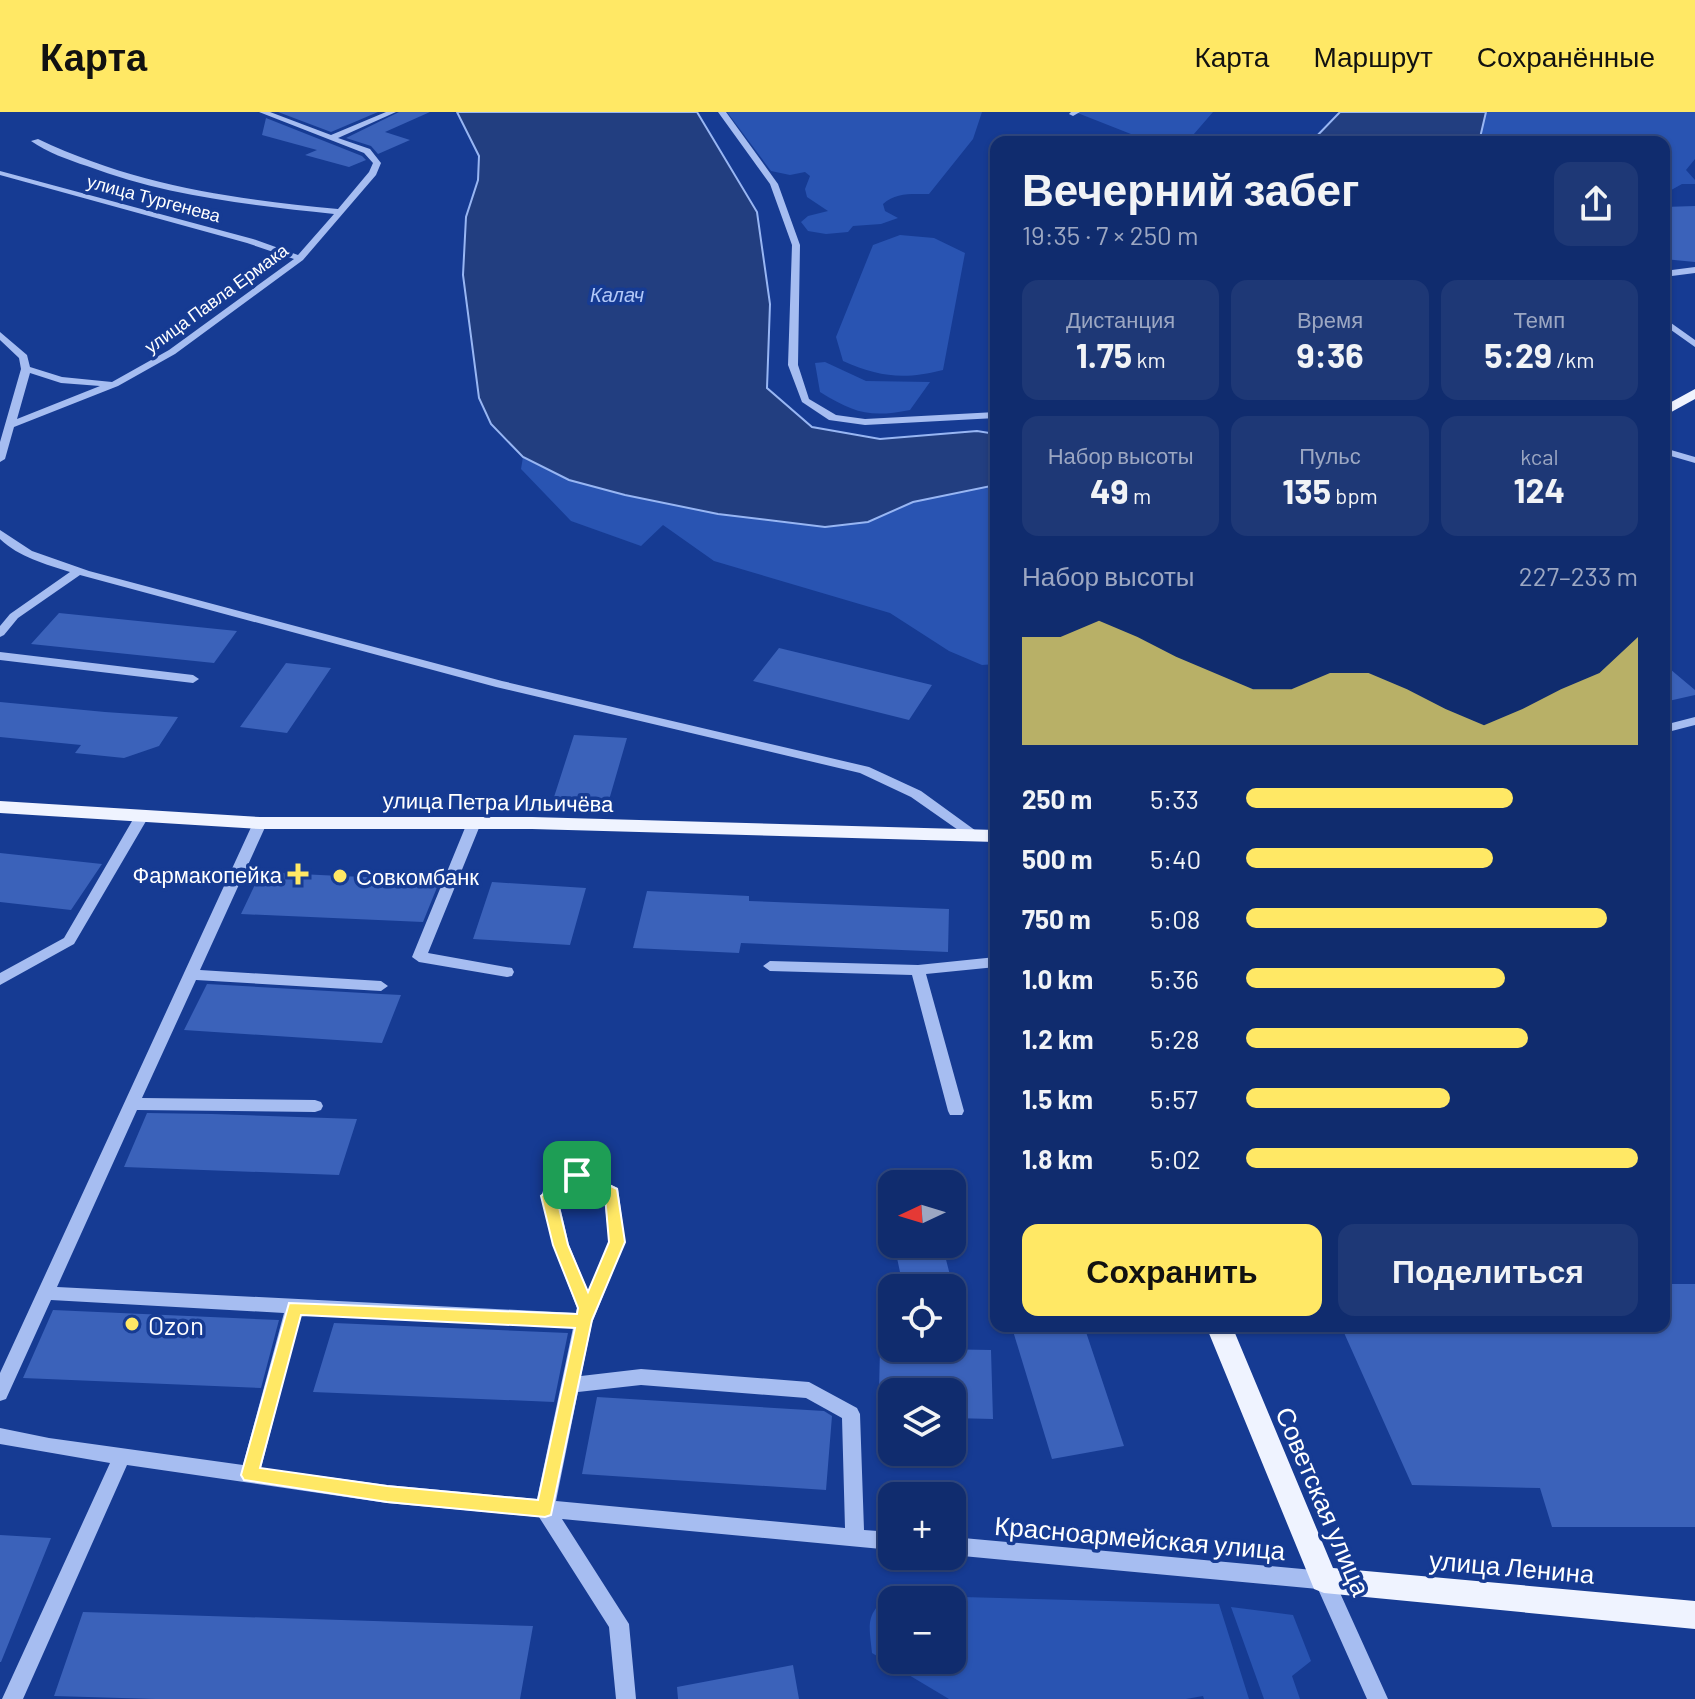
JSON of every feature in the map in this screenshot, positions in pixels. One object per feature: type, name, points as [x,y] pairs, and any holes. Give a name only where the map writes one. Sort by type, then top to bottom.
[{"type":"main road","points":[[1670,409],[1691,398]]},
{"type":"main road","name":"улица Петра Ильичёва","points":[[0,807],[260,823],[474,823],[986,836]]},
{"type":"main road","name":"Советская улица","points":[[1221,1332],[1324,1580]]},
{"type":"main road","name":"улица Ленина","points":[[1324,1580],[1695,1615]]},
{"type":"street","name":"улица Павла Ермака","points":[[10,425],[115,384],[172,352],[300,258],[341,212],[377,163],[367,151],[263,112]]},
{"type":"street","points":[[331,138],[392,112]]},
{"type":"street","points":[[722,112],[774,184],[796,245],[793,365],[805,400],[833,418],[865,422],[990,415]]},
{"type":"street","points":[[35,141],[71,159],[170,187],[341,212]]},
{"type":"street","name":"улица Тургенева","points":[[0,173],[250,241],[300,258]]},
{"type":"street","points":[[1670,273],[1695,270]]},
{"type":"street","points":[[1670,325],[1695,344]]},
{"type":"street","points":[[0,335],[24,357],[26,369],[0,459]]},
{"type":"street","points":[[26,369],[61,380],[115,384]]},
{"type":"street","points":[[1670,453],[1695,460]]},
{"type":"street","points":[[0,533],[6,540],[37,557],[78,571],[500,684],[864,770],[916,794],[986,836]]},
{"type":"street","points":[[0,633],[14,616],[78,571]]},
{"type":"street","points":[[0,656],[193,679]]},
{"type":"street","points":[[1670,727],[1695,721]]},
{"type":"street","points":[[0,980],[69,941],[142,816]]},
{"type":"street","points":[[0,1393],[260,823]]},
{"type":"street","points":[[474,823],[419,957],[507,972]]},
{"type":"street","points":[[770,966],[918,970],[990,963]]},
{"type":"street","points":[[918,970],[956,1111]]},
{"type":"street","points":[[191,975],[381,986]]},
{"type":"street","points":[[132,1104],[315,1106]]},
{"type":"street","points":[[584,1321],[617,1242],[612,1193],[577,1175],[549,1196],[561,1245],[586,1308],[545,1509],[619,1624],[626,1699]]},
{"type":"street","points":[[45,1293],[584,1321]]},
{"type":"street","points":[[250,1475],[294,1308]]},
{"type":"street","points":[[571,1385],[641,1377],[809,1390],[851,1414],[855,1537]]},
{"type":"street","points":[[0,1436],[387,1494],[878,1539]]},
{"type":"street","points":[[12,1699],[122,1456]]},
{"type":"street","name":"Красноармейская улица","points":[[966,1547],[1324,1580]]},
{"type":"street","name":"Советская улица","points":[[1324,1580],[1378,1699]]},
{"type":"shaded area","points":[[727,112],[982,112],[973,139],[929,194],[899,196],[883,204],[885,211],[898,218],[881,224],[853,226],[848,232],[826,234],[808,231],[801,222],[808,216],[828,211],[807,197],[805,189],[810,176],[805,172],[790,175],[771,171]]},
{"type":"shaded area","points":[[1075,112],[1213,112],[1192,136],[1136,136]]},
{"type":"shaded area","points":[[1486,112],[1695,112],[1695,159],[1686,170],[1695,184],[1682,184],[1670,191],[1670,136],[1480,136]]},
{"type":"shaded area","points":[[900,235],[934,238],[965,253],[943,370],[892,375],[868,371],[843,361],[836,337],[873,245]]},
{"type":"shaded area","points":[[825,362],[866,381],[930,382],[910,410],[884,414],[863,412],[820,392],[815,363]]},
{"type":"shaded area","points":[[523,457],[569,480],[625,495],[718,514],[825,527],[868,522],[913,502],[990,486],[990,664],[982,665],[949,651],[890,613],[714,561],[663,525],[641,546],[571,521],[521,469]]},
{"type":"shaded area","points":[[966,1597],[1219,1604],[1249,1699],[1204,1699],[1203,1696],[1186,1699],[949,1699],[907,1674],[966,1674]]},
{"type":"shaded area","points":[[878,1606],[878,1657],[872,1653],[870,1635],[870,1621]]},
{"type":"shaded area","points":[[1231,1607],[1293,1615],[1311,1661],[1292,1676],[1300,1699],[1264,1699]]},
{"type":"water","name":"Калач","points":[[457,112],[697,112],[757,212],[770,304],[767,388],[812,427],[880,439],[977,431],[990,433],[990,486],[913,502],[868,522],[825,527],[718,514],[625,495],[569,480],[523,457],[491,424],[479,398],[463,275],[466,217],[478,180],[479,156]]},
{"type":"water","points":[[1340,112],[1486,112],[1480,136],[1317,136]]},
{"type":"building","points":[[278,112],[378,112],[331,132]]},
{"type":"building","points":[[399,112],[430,112],[385,132],[410,140],[378,154],[371,146],[346,138]]},
{"type":"building","points":[[266,118],[366,160],[349,167],[305,155],[317,150],[262,135]]},
{"type":"building","points":[[1695,206],[1695,262],[1670,260],[1670,207]]},
{"type":"building","points":[[59,613],[237,631],[214,663],[31,644]]},
{"type":"building","points":[[779,648],[932,685],[909,720],[753,681]]},
{"type":"building","points":[[286,663],[331,668],[287,733],[240,727]]},
{"type":"building","points":[[1670,669],[1695,690],[1695,695],[1670,701]]},
{"type":"building","points":[[0,702],[178,717],[159,746],[124,758],[75,753],[81,745],[0,737]]},
{"type":"building","points":[[574,735],[627,738],[609,800],[554,797]]},
{"type":"building","points":[[0,853],[102,864],[71,910],[0,902]]},
{"type":"building","points":[[261,872],[440,880],[423,922],[241,914]]},
{"type":"building","points":[[492,882],[586,888],[570,945],[473,939]]},
{"type":"building","points":[[647,891],[749,896],[749,901],[949,909],[948,952],[741,943],[739,953],[633,948]]},
{"type":"building","points":[[207,984],[401,995],[382,1043],[184,1030]]},
{"type":"building","points":[[147,1113],[357,1119],[339,1175],[124,1167]]},
{"type":"building","points":[[897,1258],[946,1258],[950,1274],[900,1274]]},
{"type":"building","points":[[1670,1284],[1695,1284],[1695,1527],[1552,1527],[1540,1488],[1412,1485],[1344,1332],[1670,1332]]},
{"type":"building","points":[[53,1310],[279,1320],[261,1388],[23,1378]]},
{"type":"building","points":[[334,1323],[568,1333],[554,1402],[313,1392]]},
{"type":"building","points":[[1013,1332],[1086,1332],[1124,1446],[1052,1459]]},
{"type":"building","points":[[966,1350],[991,1350],[993,1419],[966,1418],[966,1378],[879,1378],[880,1362],[966,1362]]},
{"type":"building","points":[[597,1397],[824,1411],[832,1416],[826,1490],[582,1474]]},
{"type":"building","points":[[0,1535],[51,1538],[1,1662],[0,1662]]},
{"type":"building","points":[[83,1612],[533,1626],[520,1699],[54,1696]]},
{"type":"building","points":[[793,1665],[799,1699],[678,1699],[677,1687]]},
{"type":"place","name":"Фармакопейка","points":[[298,874]]},
{"type":"place","name":"Совкомбанк","points":[[340,876]]},
{"type":"place","name":"Ozon","points":[[132,1324]]},
{"type":"route","points":[[577,1175],[549,1196],[561,1245],[586,1308],[584,1321],[294,1308],[250,1475],[387,1494],[545,1509],[584,1321],[617,1242],[612,1193],[577,1175]]}]
